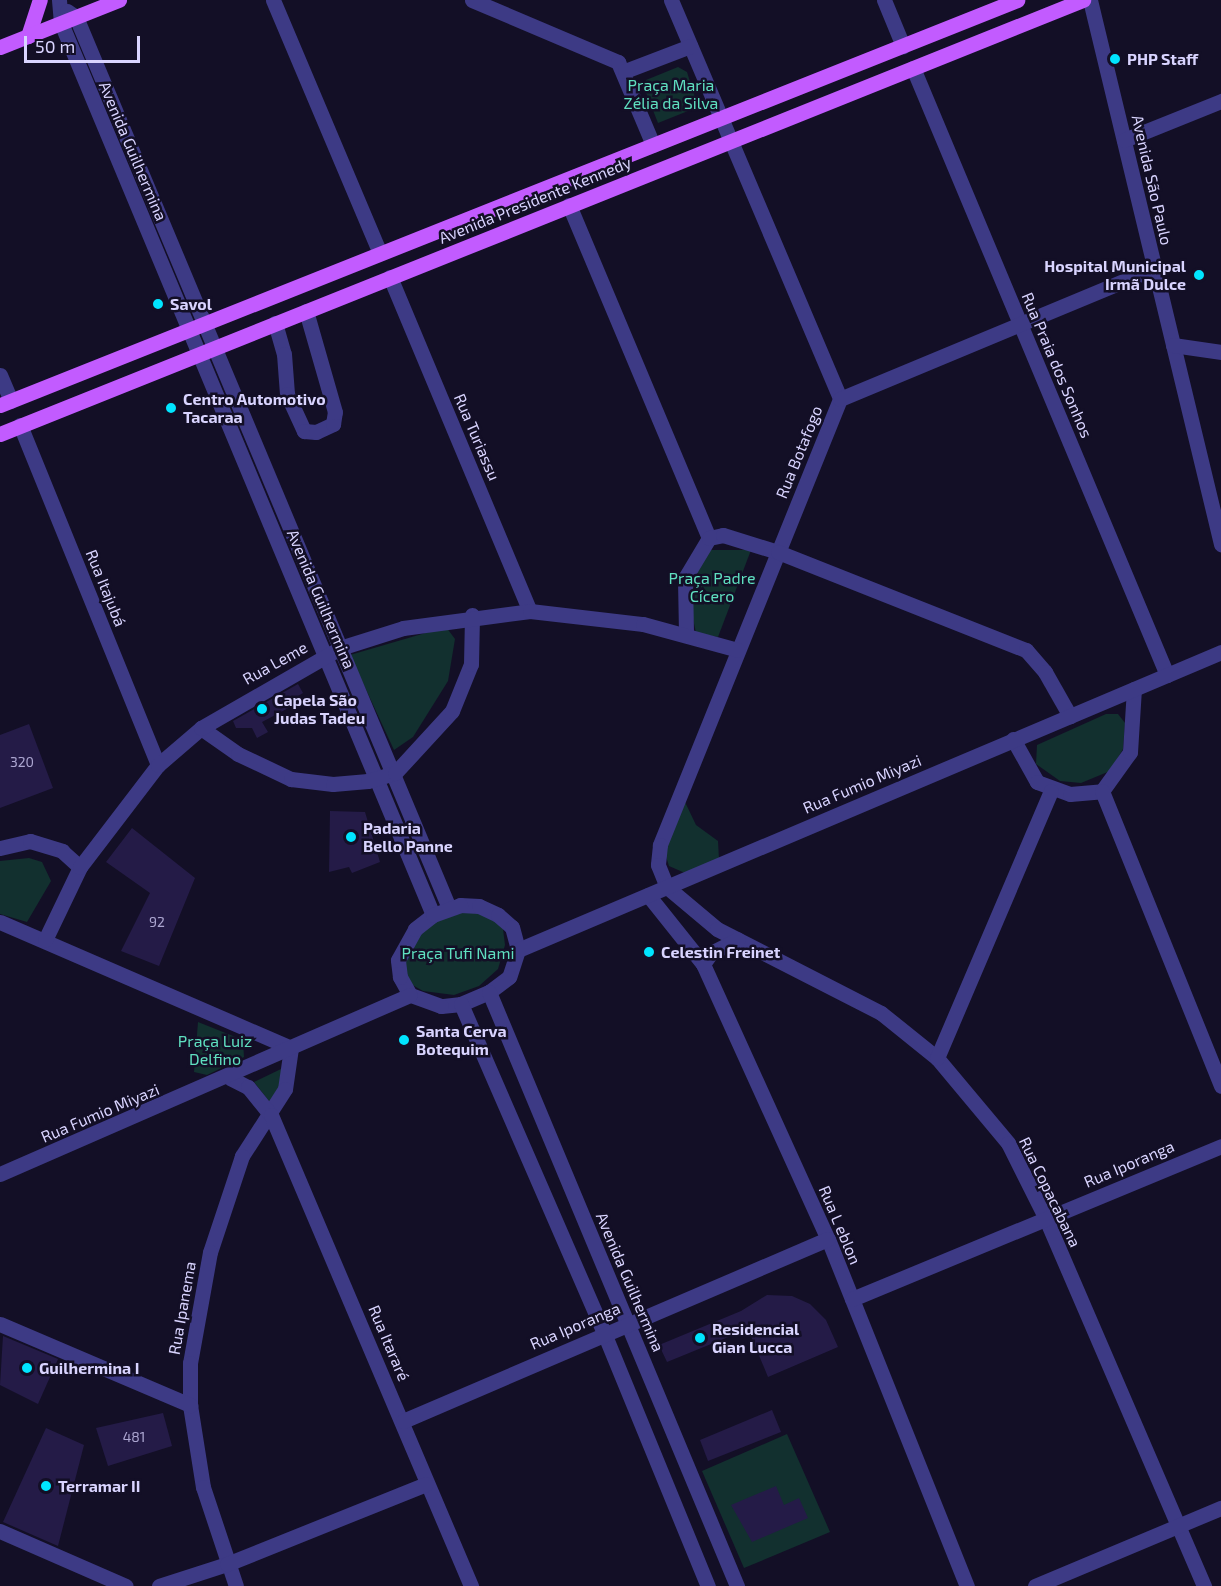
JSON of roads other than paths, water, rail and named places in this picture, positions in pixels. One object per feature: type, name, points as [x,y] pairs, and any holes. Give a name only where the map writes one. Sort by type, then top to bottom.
[{"type":"main road","points":[[28,36],[40,0]]},
{"type":"main road","name":"Avenida Presidente Kennedy","points":[[5,403],[1017,0]]},
{"type":"main road","name":"Avenida Presidente Kennedy","points":[[0,434],[1083,0]]},
{"type":"main road","points":[[0,48],[110,1]]},
{"type":"street","points":[[273,0],[380,254]]},
{"type":"street","points":[[472,0],[611,58],[625,71],[653,145]]},
{"type":"street","name":"Rua Botafogo","points":[[667,887],[658,865],[660,844],[840,399],[671,0]]},
{"type":"street","points":[[884,0],[903,46]]},
{"type":"street","name":"Avenida São Paulo","points":[[1090,0],[1173,345],[1215,497],[1221,544]]},
{"type":"street","name":"Avenida Guilhermina","points":[[60,4],[75,17],[325,656],[433,915]]},
{"type":"street","name":"Avenida Guilhermina","points":[[60,4],[61,23],[196,327]]},
{"type":"street","points":[[625,71],[690,46]]},
{"type":"street","name":"Rua Praia dos Sonhos","points":[[913,68],[1167,675]]},
{"type":"street","points":[[1124,140],[1221,101]]},
{"type":"street","points":[[569,205],[709,538]]},
{"type":"street","points":[[840,399],[1021,326],[1155,268]]},
{"type":"street","name":"Rua Turiassu","points":[[390,277],[530,611]]},
{"type":"street","points":[[275,323],[284,354],[287,394],[304,431],[316,432],[333,424],[335,412],[306,311]]},
{"type":"street","points":[[1173,345],[1221,352]]},
{"type":"street","name":"Avenida Guilhermina","points":[[206,351],[395,773],[449,908]]},
{"type":"street","points":[[0,375],[5,403]]},
{"type":"street","name":"Rua Itajubá","points":[[20,425],[158,765]]},
{"type":"street","points":[[686,632],[685,578],[709,538],[723,535],[778,552],[1026,650],[1045,672],[1070,716]]},
{"type":"street","name":"Rua Leme","points":[[45,940],[80,867],[158,765],[201,728],[340,648],[404,628],[472,615],[530,611],[587,615],[686,632],[738,650]]},
{"type":"street","points":[[201,728],[238,754],[291,779],[333,784],[376,779],[395,773],[452,711],[471,664],[472,615]]},
{"type":"street","name":"Rua Fumio Miyazi","points":[[518,950],[1221,652]]},
{"type":"street","points":[[1013,739],[1026,769],[1051,791],[1085,795],[1102,791],[1130,752],[1134,689]]},
{"type":"street","points":[[937,1058],[1051,791]]},
{"type":"street","points":[[1102,791],[1221,1086]]},
{"type":"street","points":[[0,848],[30,842],[62,851],[80,867]]},
{"type":"street","name":"Rua Copacabana","points":[[667,887],[702,918],[880,1013],[937,1058],[1008,1143],[1046,1219],[1204,1586]]},
{"type":"street","name":"Rua L eblon","points":[[648,895],[703,964],[828,1239],[968,1586]]},
{"type":"street","points":[[479,906],[498,915],[512,927],[518,950],[509,977],[489,992],[461,1004],[441,1006],[410,995],[400,977],[402,946],[433,915],[449,908],[479,906]]},
{"type":"street","points":[[0,922],[291,1048]]},
{"type":"street","points":[[703,964],[719,948],[738,939]]},
{"type":"street","name":"Avenida Guilhermina","points":[[489,992],[738,1586]]},
{"type":"street","name":"Rua Fumio Miyazi","points":[[0,1174],[230,1078],[410,995]]},
{"type":"street","points":[[461,1004],[604,1333],[708,1586]]},
{"type":"street","name":"Rua Ipanema","points":[[236,1586],[203,1487],[190,1405],[190,1363],[210,1252],[242,1156],[271,1115],[291,1074],[291,1048]]},
{"type":"street","name":"Rua Itararé","points":[[230,1078],[248,1087],[271,1115],[403,1421],[426,1484],[471,1586]]},
{"type":"street","name":"Rua Iporanga","points":[[852,1299],[1221,1146]]},
{"type":"street","name":"Rua Iporanga","points":[[403,1421],[627,1323],[828,1239]]},
{"type":"street","points":[[0,1324],[190,1405]]},
{"type":"street","points":[[159,1586],[227,1564],[426,1484]]},
{"type":"street","points":[[1035,1586],[1221,1508]]},
{"type":"street","points":[[0,1531],[126,1586]]},
{"type":"place","name":"PHP Staff","points":[[1115,59]]},
{"type":"place","name":"Hospital Municipal Irmã Dulce","points":[[1199,275]]},
{"type":"place","name":"Savol","points":[[158,304]]},
{"type":"place","name":"Centro Automotivo Tacaraa","points":[[171,408]]},
{"type":"place","name":"Capela São Judas Tadeu","points":[[262,709]]},
{"type":"place","name":"Padaria Bello Panne","points":[[351,837]]},
{"type":"place","name":"Celestin Freinet","points":[[649,952]]},
{"type":"place","name":"Santa Cerva Botequim","points":[[404,1040]]},
{"type":"place","name":"Residencial Gian Lucca","points":[[700,1338]]},
{"type":"place","name":"Guilhermina I","points":[[27,1368]]},
{"type":"place","name":"Terramar II","points":[[46,1486]]},
{"type":"park label","name":"Praça Maria Zélia da Silva","points":[[671,94]]},
{"type":"park label","name":"Praça Padre Cícero","points":[[712,587]]},
{"type":"park label","name":"Praça Tufi Nami","points":[[458,953]]},
{"type":"park label","name":"Praça Luiz Delfino","points":[[215,1050]]}]
